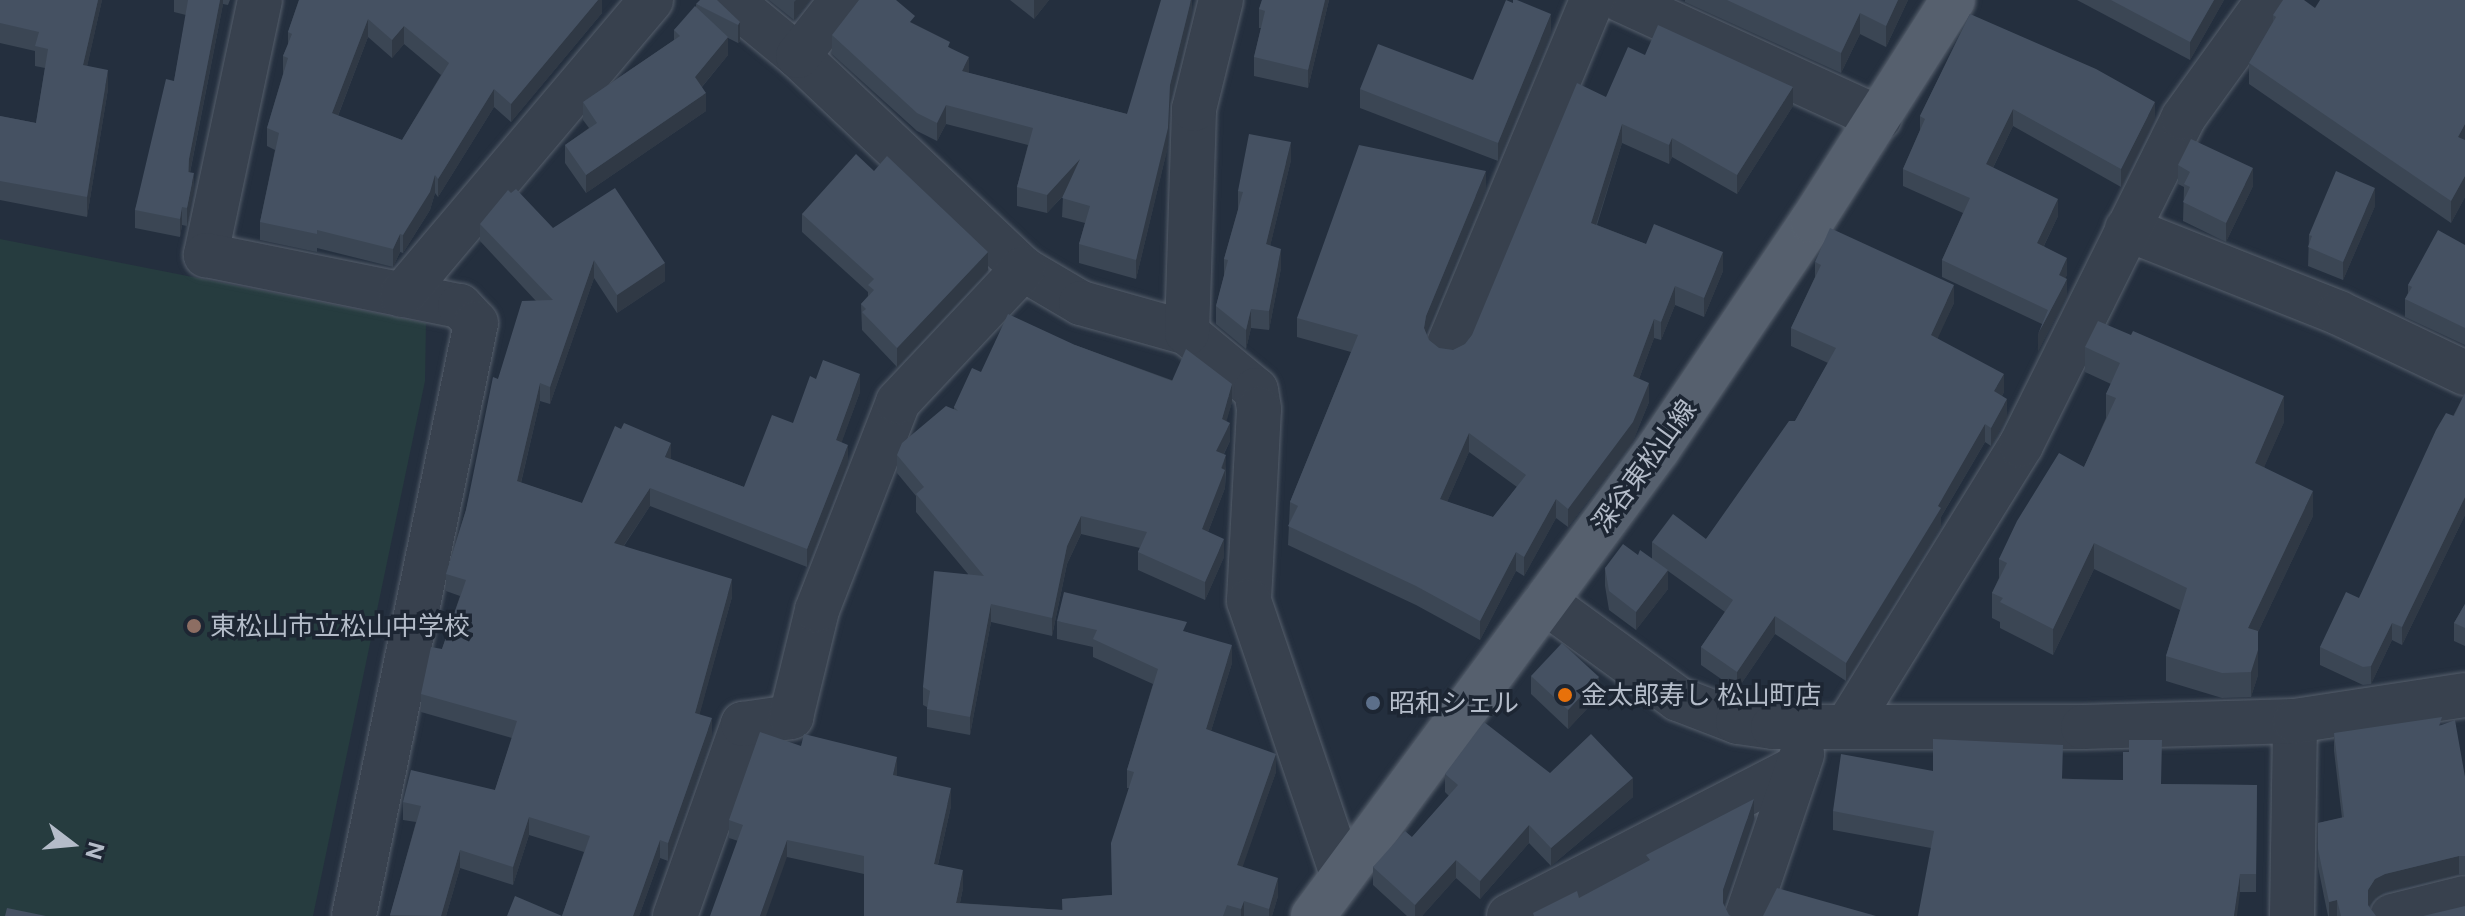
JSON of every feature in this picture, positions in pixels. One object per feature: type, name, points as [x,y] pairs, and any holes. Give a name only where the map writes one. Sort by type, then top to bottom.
[{"type":"main road","name":"深谷東松山線","points":[[1313,916],[1658,449],[1879,118],[1953,0]]},
{"type":"street","points":[[260,0],[206,255],[460,306],[476,323],[354,916]]},
{"type":"street","points":[[402,295],[651,0]]},
{"type":"street","points":[[730,0],[798,56],[1023,269],[1081,303],[1187,333],[1256,390],[1259,409],[1249,601],[1342,874]]},
{"type":"street","points":[[798,56],[842,0]]},
{"type":"street","points":[[1187,333],[1194,109],[1221,0]]},
{"type":"street","points":[[1449,344],[1592,0]]},
{"type":"street","points":[[1621,0],[1879,118]]},
{"type":"street","points":[[1747,916],[1798,767],[2021,445],[2183,118],[2268,0]]},
{"type":"street","points":[[2127,229],[2339,313],[2465,373]]},
{"type":"street","points":[[675,916],[743,724],[791,717],[817,610],[898,402],[1023,269]]},
{"type":"street","points":[[1545,602],[1678,699],[1738,722],[1773,727],[2083,727],[2295,721],[2465,695]]},
{"type":"street","points":[[2292,916],[2295,721]]},
{"type":"street","points":[[1509,916],[1798,767]]},
{"type":"street","points":[[2392,916],[2465,898]]},
{"type":"green space","name":"東松山市立松山中学校","points":[[0,239],[426,323],[425,381],[313,916],[0,916]]},
{"type":"building","points":[[0,0],[98,0],[83,65],[108,70],[87,197],[0,181],[0,116],[36,123],[48,49],[35,46],[39,32],[0,23]]},
{"type":"building","points":[[188,0],[220,0],[189,159],[188,172],[194,173],[187,208],[182,207],[180,219],[135,210],[166,79],[174,81]]},
{"type":"building","points":[[299,0],[598,0],[511,104],[494,89],[438,179],[435,175],[430,192],[393,249],[317,230],[317,234],[260,222],[279,133],[267,128],[288,58],[283,56],[292,34],[288,32]],"holes":[[[368,19],[392,40],[404,26],[449,63],[402,140],[332,113]]]},
{"type":"building","points":[[700,0],[717,0],[740,22],[738,25],[696,4]]},
{"type":"building","points":[[859,0],[896,0],[915,16],[910,22],[950,42],[948,47],[969,57],[962,71],[1127,114],[1161,0],[1191,0],[1170,85],[1168,128],[1136,260],[1079,244],[1090,206],[1062,198],[1080,159],[1047,195],[1017,187],[1033,128],[946,105],[937,123],[917,113],[832,35]]},
{"type":"building","points":[[1262,0],[1325,0],[1308,70],[1254,57],[1265,11],[1259,9]]},
{"type":"building","points":[[1506,0],[1513,3],[1517,0],[1551,14],[1498,143],[1360,89],[1378,44],[1473,80]]},
{"type":"building","points":[[1727,0],[1898,0],[1886,26],[1860,13],[1841,53]]},
{"type":"building","points":[[2111,0],[2214,0],[2190,42]]},
{"type":"building","points":[[2283,0],[2304,0],[2315,8],[2320,0],[2465,0],[2465,124],[2458,137],[2465,140],[2465,176],[2451,201],[2249,63]]},
{"type":"building","points":[[695,6],[728,37],[695,77],[706,93],[586,175],[565,145],[597,123],[583,102],[680,36],[674,30]]},
{"type":"building","points":[[1970,14],[2096,69],[2155,102],[2121,169],[2013,109],[1986,164],[2058,199],[2037,243],[2067,258],[2059,275],[2067,279],[2038,334],[2048,310],[1942,260],[1970,198],[1903,169],[1925,119],[1920,116]]},
{"type":"building","points":[[1658,25],[1793,87],[1737,175],[1672,138],[1669,145],[1622,124],[1591,223],[1646,244],[1654,224],[1723,252],[1704,298],[1675,286],[1661,322],[1654,319],[1633,376],[1649,383],[1633,422],[1568,509],[1556,499],[1524,557],[1516,552],[1480,621],[1416,586],[1288,526],[1298,506],[1290,502],[1358,335],[1297,318],[1359,145],[1486,171],[1426,316],[1424,328],[1429,340],[1439,348],[1453,350],[1465,344],[1472,335],[1577,83],[1606,97],[1628,47],[1645,55]],"holes":[[[1469,433],[1526,475],[1493,517],[1440,499]]]},
{"type":"building","points":[[1249,134],[1291,142],[1266,244],[1281,249],[1269,311],[1251,309],[1246,330],[1216,306],[1228,260],[1224,259],[1243,192],[1238,191]]},
{"type":"building","points":[[2191,139],[2253,168],[2226,223],[2183,202],[2190,187],[2184,184],[2190,172],[2178,165]]},
{"type":"building","points":[[856,154],[874,171],[887,156],[988,252],[897,348],[862,312],[866,309],[861,304],[874,290],[868,285],[874,279],[802,214]]},
{"type":"building","points":[[2336,171],[2375,188],[2343,262],[2308,247],[2312,236],[2309,235]]},
{"type":"building","points":[[615,188],[665,263],[617,295],[594,260],[550,387],[540,383],[517,481],[582,503],[615,426],[621,429],[624,423],[671,443],[665,457],[744,487],[772,415],[793,423],[810,376],[816,379],[823,360],[860,374],[836,440],[848,445],[807,549],[650,488],[614,543],[732,579],[695,713],[712,718],[668,843],[660,840],[633,916],[562,916],[590,836],[529,817],[513,867],[460,850],[441,916],[390,915],[421,806],[403,802],[411,770],[495,790],[517,721],[421,694],[431,647],[442,649],[466,580],[446,574],[466,510],[493,377],[498,379],[522,301],[553,300],[480,224],[508,190],[511,193],[516,189],[553,228]]},
{"type":"building","points":[[1830,228],[1954,285],[1931,335],[2004,374],[1994,391],[2007,399],[1991,428],[1985,424],[1938,506],[1941,508],[1846,663],[1775,616],[1737,672],[1701,647],[1733,600],[1652,542],[1673,514],[1706,539],[1789,421],[1795,421],[1836,348],[1791,328],[1821,265],[1815,262]]},
{"type":"building","points":[[2438,230],[2465,245],[2465,328],[2405,299],[2412,287],[2408,285]]},
{"type":"building","points":[[1008,314],[1075,345],[1172,381],[1186,349],[1232,384],[1222,419],[1230,423],[1216,451],[1226,455],[1221,468],[1225,470],[1202,529],[1224,539],[1205,582],[1138,552],[1147,532],[1081,516],[1067,546],[1052,618],[991,604],[970,717],[927,709],[930,691],[923,687],[934,571],[984,576],[916,494],[924,487],[897,455],[902,443],[946,406],[958,411],[954,407],[972,368],[981,372]]},
{"type":"building","points":[[2098,321],[2131,335],[2133,331],[2284,396],[2255,463],[2313,491],[2248,628],[2258,631],[2258,650],[2251,672],[2222,673],[2166,656],[2187,588],[2094,543],[2053,629],[2000,602],[2003,598],[1992,593],[2007,563],[1999,559],[2017,521],[2059,453],[2084,467],[2116,398],[2106,394],[2120,363],[2085,347]]},
{"type":"building","points":[[2465,393],[2465,497],[2402,627],[2392,623],[2371,666],[2363,667],[2320,647],[2346,592],[2359,598],[2436,430],[2446,413],[2454,416]]},
{"type":"building","points":[[1623,544],[1638,555],[1640,550],[1668,570],[1636,612],[1609,591],[1605,568]]},
{"type":"building","points":[[1064,592],[1187,622],[1183,631],[1232,645],[1206,729],[1276,754],[1237,865],[1278,878],[1269,909],[1244,901],[1241,909],[1227,905],[1223,916],[864,916],[864,856],[787,840],[760,916],[710,916],[743,825],[729,820],[760,732],[801,746],[804,734],[897,757],[893,775],[951,788],[934,864],[963,870],[956,903],[1063,910],[1062,899],[1112,895],[1111,843],[1134,772],[1127,770],[1158,669],[1093,639],[1097,630],[1057,621]]},
{"type":"building","points":[[2465,604],[2465,628],[2454,623]]},
{"type":"building","points":[[1562,643],[1599,677],[1568,710],[1531,676]]},
{"type":"building","points":[[2442,717],[2439,726],[2455,720],[2465,777],[2465,856],[2385,874],[2375,879],[2368,890],[2368,905],[2376,916],[2341,916],[2337,900],[2329,902],[2318,849],[2318,823],[2344,817],[2334,733]]},
{"type":"building","points":[[1484,722],[1550,773],[1591,734],[1633,778],[1551,848],[1529,825],[1480,881],[1456,860],[1415,905],[1373,867],[1405,831],[1412,837],[1458,785],[1445,774]]},
{"type":"building","points":[[1933,739],[2063,745],[2062,779],[2123,780],[2123,752],[2129,752],[2129,740],[2162,740],[2161,784],[2257,785],[2256,874],[2240,874],[2234,916],[1918,916],[1934,831],[1833,811],[1841,754],[1933,771]]},
{"type":"building","points":[[1754,799],[1723,890],[1723,903],[1731,916],[1534,916],[1533,913],[1577,891],[1579,898],[1650,860],[1646,855]]},
{"type":"building","points":[[1777,888],[1876,916],[1763,916]]},
{"type":"building","points":[[515,896],[562,916],[507,916]]},
{"type":"building","points":[[2465,906],[2465,916],[2423,916]]},
{"type":"building","points":[[7,908],[46,916],[5,916]]},
{"type":"place","name":"東松山市立松山中学校","points":[[194,626]]},
{"type":"place","name":"金太郎寿し 松山町店","points":[[1565,695]]},
{"type":"place","name":"昭和シェル","points":[[1373,703]]}]
